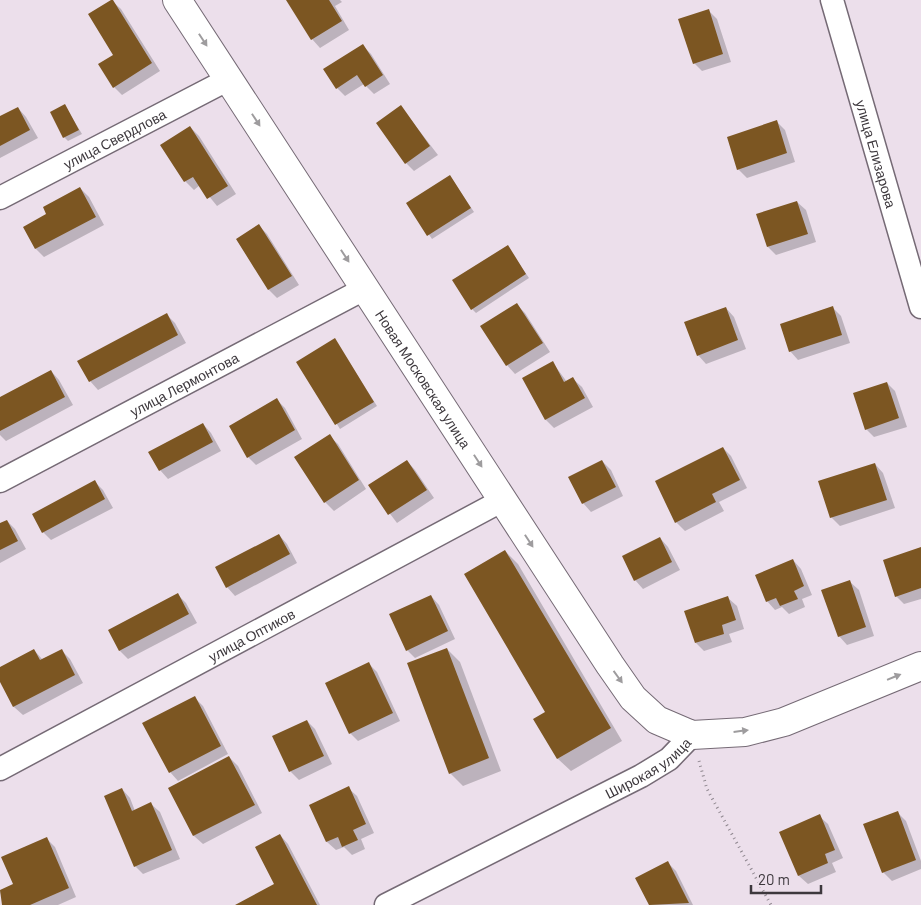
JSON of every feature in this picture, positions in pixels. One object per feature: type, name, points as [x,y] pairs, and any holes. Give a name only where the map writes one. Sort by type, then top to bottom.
[{"type":"street","name":"Новая Московская улица","points":[[177,0],[633,698],[657,720],[692,735]]},
{"type":"street","name":"улица Елизарова","points":[[832,0],[921,307]]},
{"type":"street","name":"улица Свердлова","points":[[0,198],[229,79]]},
{"type":"street","name":"улица Лермонтова","points":[[0,481],[366,288]]},
{"type":"street","name":"улица Оптиков","points":[[0,768],[503,500]]},
{"type":"street","name":"Широкая улица","points":[[386,905],[642,776],[669,759],[692,735],[745,732],[784,722],[921,666]]},
{"type":"path","points":[[692,735],[707,789],[771,905]]},
{"type":"building","points":[[113,0],[152,63],[113,88],[98,64],[113,55],[88,14]]},
{"type":"building","points":[[286,0],[329,0],[342,21],[311,40]]},
{"type":"building","points":[[709,9],[723,54],[693,64],[678,19]]},
{"type":"building","points":[[363,44],[383,75],[365,87],[357,75],[336,89],[323,69]]},
{"type":"building","points":[[65,104],[79,130],[63,138],[50,112]]},
{"type":"building","points":[[401,105],[430,146],[405,164],[376,123]]},
{"type":"building","points":[[18,107],[30,130],[0,146],[0,116]]},
{"type":"building","points":[[777,120],[787,153],[737,170],[727,137]]},
{"type":"building","points":[[190,126],[228,186],[207,199],[193,177],[184,182],[160,145]]},
{"type":"building","points":[[450,175],[471,208],[427,236],[406,203]]},
{"type":"building","points":[[80,187],[96,217],[35,249],[23,227],[46,214],[43,207]]},
{"type":"building","points":[[797,201],[808,234],[767,247],[756,214]]},
{"type":"building","points":[[259,224],[292,276],[268,290],[236,239]]},
{"type":"building","points":[[508,245],[526,274],[471,310],[452,280]]},
{"type":"building","points":[[517,303],[543,343],[506,366],[480,326]]},
{"type":"building","points":[[833,306],[842,335],[789,352],[780,324]]},
{"type":"building","points":[[726,307],[738,340],[697,356],[684,322]]},
{"type":"building","points":[[167,313],[178,335],[89,382],[77,361]]},
{"type":"building","points":[[335,338],[374,402],[335,425],[296,362]]},
{"type":"building","points":[[553,361],[564,382],[573,377],[585,398],[545,420],[522,378]]},
{"type":"building","points":[[51,370],[65,397],[0,431],[0,397]]},
{"type":"building","points":[[887,382],[899,418],[865,430],[853,393]]},
{"type":"building","points":[[277,398],[295,430],[247,458],[229,426]]},
{"type":"building","points":[[203,423],[213,442],[159,471],[148,452]]},
{"type":"building","points":[[330,434],[359,480],[324,503],[294,457]]},
{"type":"building","points":[[723,447],[740,480],[712,494],[716,502],[675,523],[655,481]]},
{"type":"building","points":[[407,460],[427,490],[388,515],[368,485]]},
{"type":"building","points":[[602,460],[616,487],[582,504],[568,477]]},
{"type":"building","points":[[875,463],[887,500],[830,518],[818,481]]},
{"type":"building","points":[[95,480],[105,499],[42,533],[32,514]]},
{"type":"building","points":[[7,520],[18,541],[0,550],[0,523]]},
{"type":"building","points":[[279,534],[290,554],[226,588],[215,567]]},
{"type":"building","points":[[660,537],[672,562],[634,581],[622,556]]},
{"type":"building","points":[[921,547],[921,588],[895,597],[883,560]]},
{"type":"building","points":[[505,550],[611,728],[557,759],[533,719],[545,712],[464,574]]},
{"type":"building","points":[[793,559],[804,586],[794,591],[798,599],[780,606],[776,598],[766,602],[755,575]]},
{"type":"building","points":[[850,580],[866,627],[838,637],[821,590]]},
{"type":"building","points":[[178,593],[189,614],[119,651],[108,630]]},
{"type":"building","points":[[431,595],[448,631],[406,651],[389,614]]},
{"type":"building","points":[[728,596],[736,620],[722,625],[724,634],[695,643],[684,611]]},
{"type":"building","points":[[447,648],[489,758],[449,774],[407,663]]},
{"type":"building","points":[[34,649],[40,660],[62,649],[75,675],[13,707],[0,682],[0,667]]},
{"type":"building","points":[[369,662],[393,713],[349,734],[325,683]]},
{"type":"building","points":[[195,696],[221,746],[169,773],[142,723]]},
{"type":"building","points":[[307,720],[324,756],[289,772],[272,736]]},
{"type":"building","points":[[229,756],[255,805],[193,836],[168,788]]},
{"type":"building","points":[[349,786],[366,824],[353,830],[358,840],[342,847],[338,837],[326,842],[309,805]]},
{"type":"building","points":[[122,788],[132,811],[151,802],[172,850],[134,867],[104,796]]},
{"type":"building","points":[[898,811],[916,860],[882,873],[863,824]]},
{"type":"building","points":[[820,814],[835,850],[825,854],[828,863],[798,876],[779,832]]},
{"type":"building","points":[[280,834],[317,905],[235,905],[274,884],[255,847]]},
{"type":"building","points":[[47,837],[69,888],[30,905],[2,905],[0,890],[13,884],[1,857]]},
{"type":"building","points":[[668,861],[689,903],[649,905],[635,878]]}]
